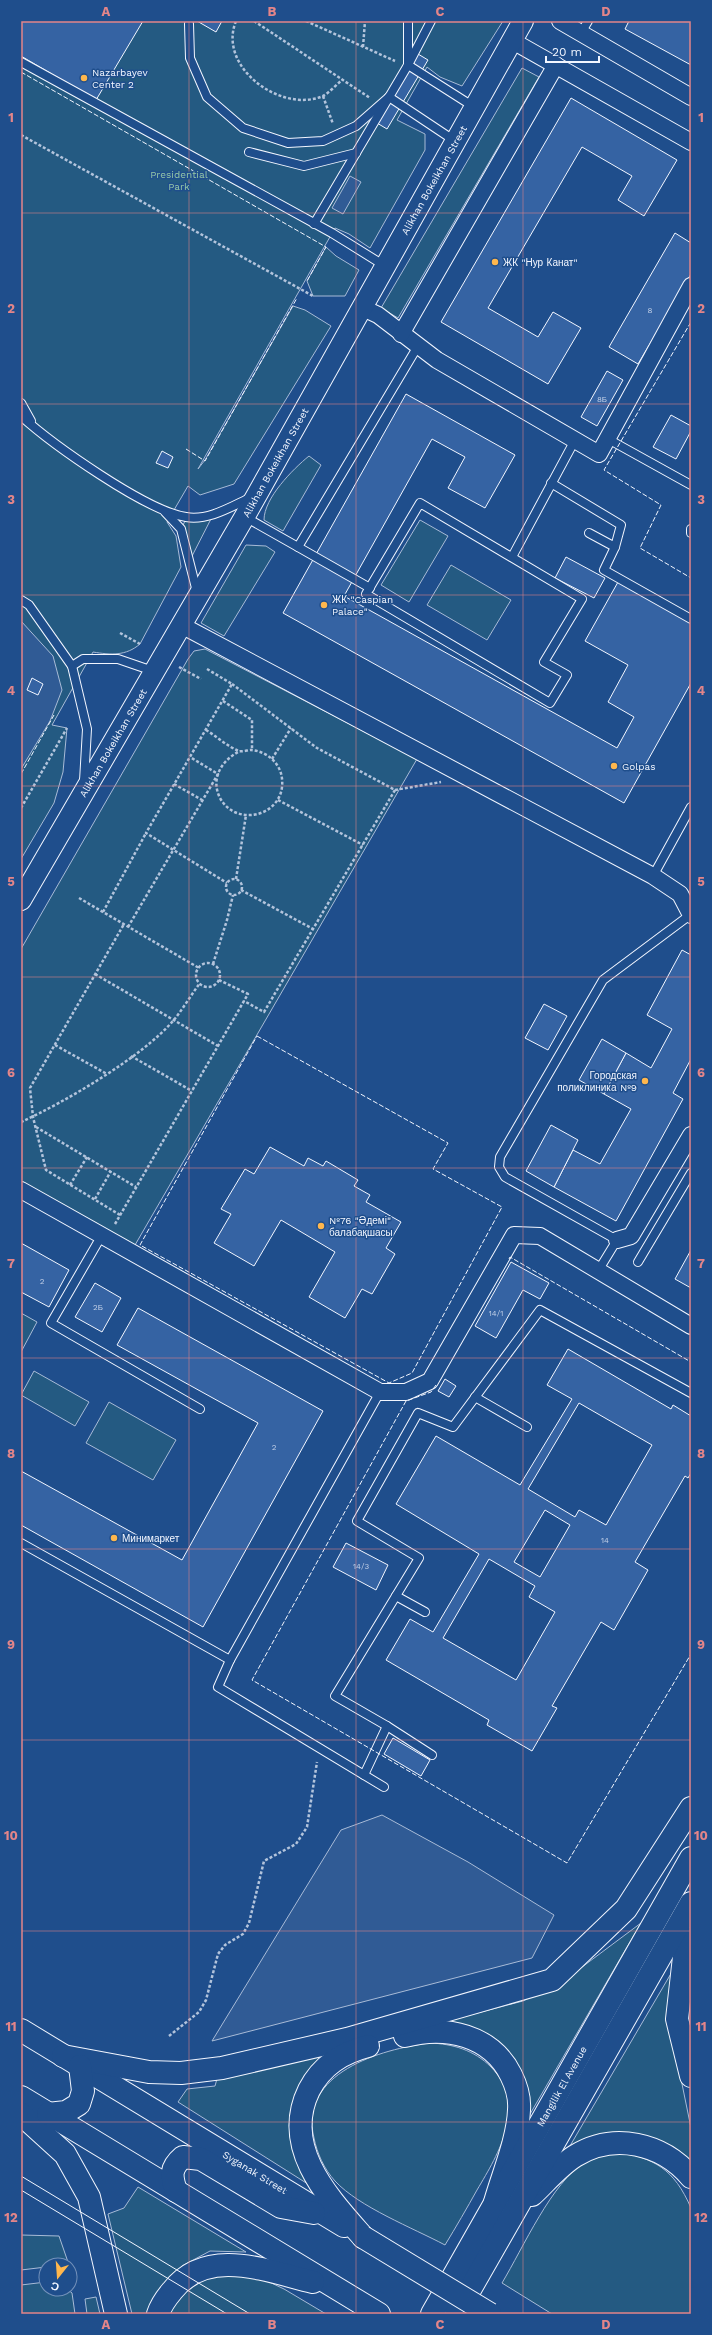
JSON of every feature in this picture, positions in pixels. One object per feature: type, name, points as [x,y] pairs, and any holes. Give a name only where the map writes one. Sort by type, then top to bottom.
[{"type":"main road","points":[[48,2114],[66,2112],[79,2104],[83,2091],[72,2061],[149,2072],[181,2073],[222,2068],[354,2037],[552,1980],[626,1909],[691,1808]]},
{"type":"main road","name":"Mangilik El Avenue","points":[[432,2314],[691,1858]]},
{"type":"main road","points":[[456,2314],[691,1903]]},
{"type":"main road","points":[[691,1938],[685,1948],[677,2019],[691,2076]]},
{"type":"main road","name":"Syganak Street","points":[[21,2030],[490,2314]]},
{"type":"main road","points":[[363,2237],[328,2197],[308,2163],[300,2130],[301,2113],[313,2083],[324,2069],[338,2057],[352,2050],[420,2032],[447,2032],[481,2042],[499,2057],[515,2082],[520,2110],[495,2202]]},
{"type":"main road","points":[[21,2097],[379,2314]]},
{"type":"main road","points":[[21,2114],[65,2154],[89,2196],[116,2314]]},
{"type":"main road","points":[[513,2214],[563,2165],[588,2150],[604,2145],[637,2144],[654,2150],[671,2158],[691,2177]]},
{"type":"main road","points":[[176,2191],[172,2176],[174,2164],[183,2157],[202,2159],[281,2207],[326,2215]]},
{"type":"main road","points":[[158,2314],[166,2298],[183,2278],[198,2270],[214,2265],[247,2266],[333,2287]]},
{"type":"street","name":"Alikhan Bokeikhan Street","points":[[21,900],[153,671],[245,516],[523,21]]},
{"type":"street","points":[[560,21],[584,27],[691,97]]},
{"type":"street","points":[[511,40],[691,142]]},
{"type":"street","points":[[401,334],[556,65]]},
{"type":"street","points":[[363,308],[378,315],[437,360],[599,454],[691,286]]},
{"type":"street","points":[[181,625],[653,876],[680,894],[691,915]]},
{"type":"street","points":[[617,1240],[631,1236],[691,1135]]},
{"type":"street","points":[[21,1190],[380,1392],[406,1392],[430,1381],[514,1235],[540,1236],[691,1326]]},
{"type":"lane","points":[[408,21],[408,65]]},
{"type":"lane","points":[[314,224],[408,65],[431,21]]},
{"type":"lane","points":[[188,24],[190,58],[207,97],[243,128],[288,143],[323,141],[356,126],[389,97]]},
{"type":"lane","points":[[21,62],[314,224],[385,266]]},
{"type":"lane","points":[[408,65],[474,107]]},
{"type":"lane","points":[[389,97],[455,141]]},
{"type":"lane","points":[[249,152],[304,166],[356,153]]},
{"type":"lane","points":[[298,547],[418,346]]},
{"type":"lane","points":[[21,403],[35,428]]},
{"type":"lane","points":[[21,416],[35,428],[113,482],[164,511],[187,517],[213,515],[257,494]]},
{"type":"lane","points":[[608,439],[691,485]]},
{"type":"lane","points":[[512,557],[575,440]]},
{"type":"lane","points":[[551,483],[621,525],[615,547],[604,570],[691,619]]},
{"type":"lane","points":[[420,503],[512,557],[582,599],[544,662],[567,675],[550,703],[366,594],[420,503]]},
{"type":"lane","points":[[164,511],[181,528],[198,597]]},
{"type":"lane","points":[[245,516],[370,588]]},
{"type":"lane","points":[[589,532],[615,547]]},
{"type":"lane","points":[[21,600],[29,605],[72,666],[87,729],[83,791]]},
{"type":"lane","points":[[72,666],[83,659],[118,659],[153,671]]},
{"type":"lane","points":[[653,876],[691,807]]},
{"type":"lane","points":[[598,1271],[617,1240],[505,1177],[499,1167],[500,1157],[603,980],[691,915]]},
{"type":"lane","points":[[638,1262],[691,1173]]},
{"type":"lane","points":[[104,1237],[51,1323],[200,1409]]},
{"type":"lane","points":[[432,1755],[335,1696],[419,1558],[357,1521],[418,1413],[453,1427],[540,1310],[691,1393]]},
{"type":"lane","points":[[380,1392],[230,1660],[218,1687],[384,1787]]},
{"type":"lane","points":[[475,1397],[527,1427]]},
{"type":"lane","points":[[21,1543],[230,1660]]},
{"type":"lane","points":[[396,1596],[425,1612]]},
{"type":"lane","points":[[364,1775],[386,1726]]},
{"type":"path","points":[[236,21],[232,29],[232,47],[245,71],[267,91],[294,101],[323,96],[342,80]]},
{"type":"path","points":[[254,21],[375,102]]},
{"type":"path","points":[[306,21],[399,62]]},
{"type":"path","points":[[363,47],[365,21]]},
{"type":"path","points":[[323,96],[336,130]]},
{"type":"path","points":[[21,135],[313,296]]},
{"type":"path","points":[[120,633],[140,644]]},
{"type":"path","points":[[178,666],[201,679]]},
{"type":"path","points":[[207,669],[232,684],[317,748],[395,790],[467,777]]},
{"type":"path","points":[[103,912],[146,833],[232,684]]},
{"type":"path","points":[[223,701],[252,720],[252,750]]},
{"type":"path","points":[[21,808],[67,728]]},
{"type":"path","points":[[272,759],[291,728]]},
{"type":"path","points":[[206,730],[240,751]]},
{"type":"path","points":[[128,927],[218,774],[222,764],[230,756],[240,751],[252,750],[262,752],[272,759],[279,768],[282,778],[282,790],[278,800],[262,814],[246,815],[232,811],[224,804],[217,789],[218,774]]},
{"type":"path","points":[[190,757],[218,774]]},
{"type":"path","points":[[174,784],[202,800]]},
{"type":"path","points":[[244,1001],[264,1012],[395,790]]},
{"type":"path","points":[[278,800],[363,845]]},
{"type":"path","points":[[236,879],[246,815]]},
{"type":"path","points":[[146,833],[227,883]]},
{"type":"path","points":[[227,883],[236,879]]},
{"type":"path","points":[[236,879],[240,882],[241,890]]},
{"type":"path","points":[[227,883],[227,890],[233,895]]},
{"type":"path","points":[[241,890],[313,929]]},
{"type":"path","points":[[213,964],[233,895],[241,890]]},
{"type":"path","points":[[79,898],[198,968]]},
{"type":"path","points":[[120,1215],[46,1170],[33,1117],[30,1088],[124,924]]},
{"type":"path","points":[[205,964],[213,964],[220,972],[219,980],[210,987],[200,983],[197,976],[198,968],[205,964]]},
{"type":"path","points":[[95,974],[218,1046]]},
{"type":"path","points":[[104,1237],[120,1215],[248,994],[219,980]]},
{"type":"path","points":[[21,1122],[33,1117],[107,1074],[151,1043],[173,1020],[200,983]]},
{"type":"path","points":[[55,1044],[107,1074]]},
{"type":"path","points":[[131,1056],[192,1091]]},
{"type":"path","points":[[36,1127],[136,1187]]},
{"type":"path","points":[[70,1185],[87,1157]]},
{"type":"path","points":[[95,1200],[111,1171]]},
{"type":"path","points":[[169,2036],[199,2012],[206,2000],[218,1954],[225,1945],[243,1934],[249,1923],[264,1860],[296,1844],[307,1827],[319,1748]]},
{"type":"green space","name":"Presidential Park","points":[[21,21],[503,21],[462,86],[440,77],[427,67],[397,120],[425,134],[425,150],[370,248],[349,234],[335,228],[198,469],[205,460],[293,306],[305,310],[331,326],[234,484],[200,495],[188,486],[167,522],[176,536],[181,567],[140,644],[124,653],[106,654],[93,652],[52,725],[67,728],[63,772],[54,803],[21,859]]},
{"type":"green space","points":[[522,68],[539,77],[398,318],[381,308]]},
{"type":"green space","points":[[326,247],[336,256],[359,270],[345,296],[313,296],[307,281]]},
{"type":"green space","points":[[309,456],[321,465],[283,531],[264,520],[265,511],[280,485],[295,468]]},
{"type":"green space","points":[[213,515],[190,560],[181,529],[187,517]]},
{"type":"green space","points":[[420,520],[448,536],[409,602],[381,585]]},
{"type":"green space","points":[[246,545],[266,546],[275,552],[224,636],[201,623]]},
{"type":"green space","points":[[451,565],[511,600],[487,640],[427,605]]},
{"type":"green space","points":[[205,649],[417,759],[135,1245],[21,1181],[21,949],[188,659],[194,651]]},
{"type":"green space","points":[[21,1313],[37,1322],[21,1352]]},
{"type":"green space","points":[[34,1371],[89,1402],[75,1426],[21,1395]]},
{"type":"green space","points":[[109,1402],[176,1440],[153,1480],[86,1443]]},
{"type":"green space","points":[[641,1923],[526,2121],[519,2071],[439,2023],[523,2001],[566,1979]]},
{"type":"green space","points":[[676,1965],[672,2035],[691,2128],[691,2167],[663,2144],[567,2151]]},
{"type":"green space","points":[[430,2043],[463,2049],[478,2056],[491,2067],[502,2082],[508,2097],[509,2113],[501,2145],[494,2161],[445,2245],[372,2208],[345,2191],[331,2176],[319,2155],[314,2138],[312,2116],[318,2097],[331,2081],[348,2068],[389,2051]]},
{"type":"green space","points":[[331,2048],[308,2074],[311,2186],[178,2102],[187,2089],[215,2086],[218,2075]]},
{"type":"green space","points":[[614,2151],[641,2157],[662,2168],[678,2184],[691,2208],[691,2314],[552,2314],[502,2283],[539,2217],[561,2184],[585,2162]]},
{"type":"green space","points":[[138,2187],[246,2252],[210,2251],[182,2266],[160,2290],[147,2314],[132,2314],[108,2214],[124,2208]]},
{"type":"green space","points":[[21,2235],[59,2236],[66,2257],[38,2257],[38,2268],[21,2270]]},
{"type":"green space","points":[[224,2270],[263,2279],[284,2289],[326,2314],[167,2314],[190,2284]]},
{"type":"green space","points":[[38,2283],[38,2297],[73,2297],[75,2314],[21,2314],[21,2285]]},
{"type":"green space","points":[[96,2297],[100,2314],[87,2314],[85,2299]]},
{"type":"shaded area","points":[[350,176],[361,182],[343,214],[332,208]]},
{"type":"shaded area","points":[[21,621],[53,656],[62,690],[50,721],[21,769]]},
{"type":"shaded area","points":[[382,1815],[468,1862],[554,1915],[532,1958],[212,2041],[341,1830]]},
{"type":"building","name":"Nazarbayev Center 2","points":[[21,21],[143,21],[96,100],[21,56]]},
{"type":"building","points":[[197,21],[222,21],[216,32]]},
{"type":"building","points":[[629,21],[691,21],[691,65],[625,29]]},
{"type":"building","points":[[418,54],[428,60],[387,129],[377,123]]},
{"type":"building","name":"ЖК \"Нур Канат\"","points":[[571,98],[677,160],[644,216],[618,200],[632,176],[582,147],[488,308],[538,337],[553,312],[581,328],[548,384],[441,322]]},
{"type":"building","points":[[675,233],[691,243],[691,274],[638,364],[609,347]]},
{"type":"building","points":[[607,371],[623,380],[597,426],[581,417]]},
{"type":"building","name":"ЖК \"Caspian Palace\"","points":[[406,394],[515,455],[485,508],[448,488],[465,457],[432,439],[344,596],[617,748],[634,717],[608,702],[628,665],[585,641],[618,582],[691,623],[691,683],[624,803],[283,613]]},
{"type":"building","points":[[671,415],[691,426],[691,431],[676,459],[653,447]]},
{"type":"building","points":[[162,451],[173,457],[168,468],[156,463]]},
{"type":"building","points":[[566,557],[605,578],[594,598],[555,578]]},
{"type":"building","points":[[32,678],[43,684],[38,695],[27,690]]},
{"type":"building","name":"Городская поликлиника №9","points":[[682,950],[691,955],[691,1059],[673,1093],[683,1099],[616,1221],[554,1187],[573,1150],[600,1164],[631,1109],[604,1094],[626,1053],[651,1068],[672,1029],[647,1015]]},
{"type":"building","points":[[544,1004],[567,1016],[548,1050],[525,1038]]},
{"type":"building","points":[[602,1039],[626,1053],[604,1094],[579,1080]]},
{"type":"building","points":[[551,1125],[578,1140],[554,1187],[526,1171]]},
{"type":"building","points":[[270,1147],[304,1166],[308,1158],[323,1166],[326,1161],[358,1180],[354,1186],[370,1195],[366,1202],[401,1222],[386,1248],[395,1254],[372,1294],[362,1289],[345,1318],[309,1297],[335,1252],[281,1220],[254,1266],[214,1243],[231,1214],[221,1209],[245,1169],[254,1174]]},
{"type":"building","points":[[21,1243],[69,1270],[49,1307],[21,1292]]},
{"type":"building","points":[[691,1250],[691,1288],[675,1279]]},
{"type":"building","points":[[511,1262],[549,1283],[540,1299],[523,1290],[496,1338],[475,1326]]},
{"type":"building","points":[[95,1283],[121,1298],[102,1332],[75,1317]]},
{"type":"building","points":[[138,1308],[323,1411],[203,1627],[21,1525],[21,1471],[182,1560],[258,1423],[117,1345]]},
{"type":"building","points":[[568,1349],[671,1409],[673,1405],[691,1416],[691,1473],[688,1478],[685,1476],[635,1562],[648,1570],[614,1630],[601,1622],[552,1706],[557,1708],[532,1751],[487,1725],[489,1720],[386,1660],[410,1619],[433,1632],[479,1554],[396,1504],[436,1436],[520,1485],[572,1399],[547,1385]],"holes":[[[579,1403],[652,1445],[606,1525],[579,1510],[575,1517],[528,1489]],[[545,1510],[570,1525],[540,1577],[514,1562]],[[489,1559],[535,1586],[529,1597],[555,1612],[516,1680],[443,1638]]]},
{"type":"building","points":[[445,1379],[456,1386],[449,1397],[438,1391]]},
{"type":"building","points":[[346,1543],[388,1565],[376,1590],[333,1567]]},
{"type":"building","points":[[393,1738],[430,1760],[421,1776],[384,1754]]},
{"type":"tram line","points":[[21,2176],[250,2314]]},
{"type":"tram line","points":[[21,2190],[227,2314]]},
{"type":"fence","points":[[21,72],[326,247],[307,281]]},
{"type":"fence","points":[[186,449],[205,461],[297,298]]},
{"type":"fence","points":[[691,322],[604,470],[661,505],[640,548],[691,578]]},
{"type":"fence","points":[[21,774],[54,715]]},
{"type":"fence","points":[[257,1036],[448,1143],[433,1169],[502,1207],[412,1373],[389,1383],[140,1245],[257,1036]]},
{"type":"fence","points":[[509,1259],[510,1257],[691,1362]]},
{"type":"fence","points":[[436,1385],[431,1392],[406,1401],[252,1680],[567,1863],[691,1654]]},
{"type":"place","name":"Nazarbayev Center 2","points":[[84,78]]},
{"type":"place","name":"ЖК \"Нур Канат\"","points":[[495,262]]},
{"type":"place","name":"ЖК \"Caspian Palace\"","points":[[324,605]]},
{"type":"place","name":"Golpas","points":[[614,766]]},
{"type":"place","name":"Городская поликлиника №9","points":[[645,1081]]},
{"type":"place","name":"№76 \"Әдемі\" балабақшасы","points":[[321,1226]]},
{"type":"place","name":"Минимаркет","points":[[114,1538]]}]
